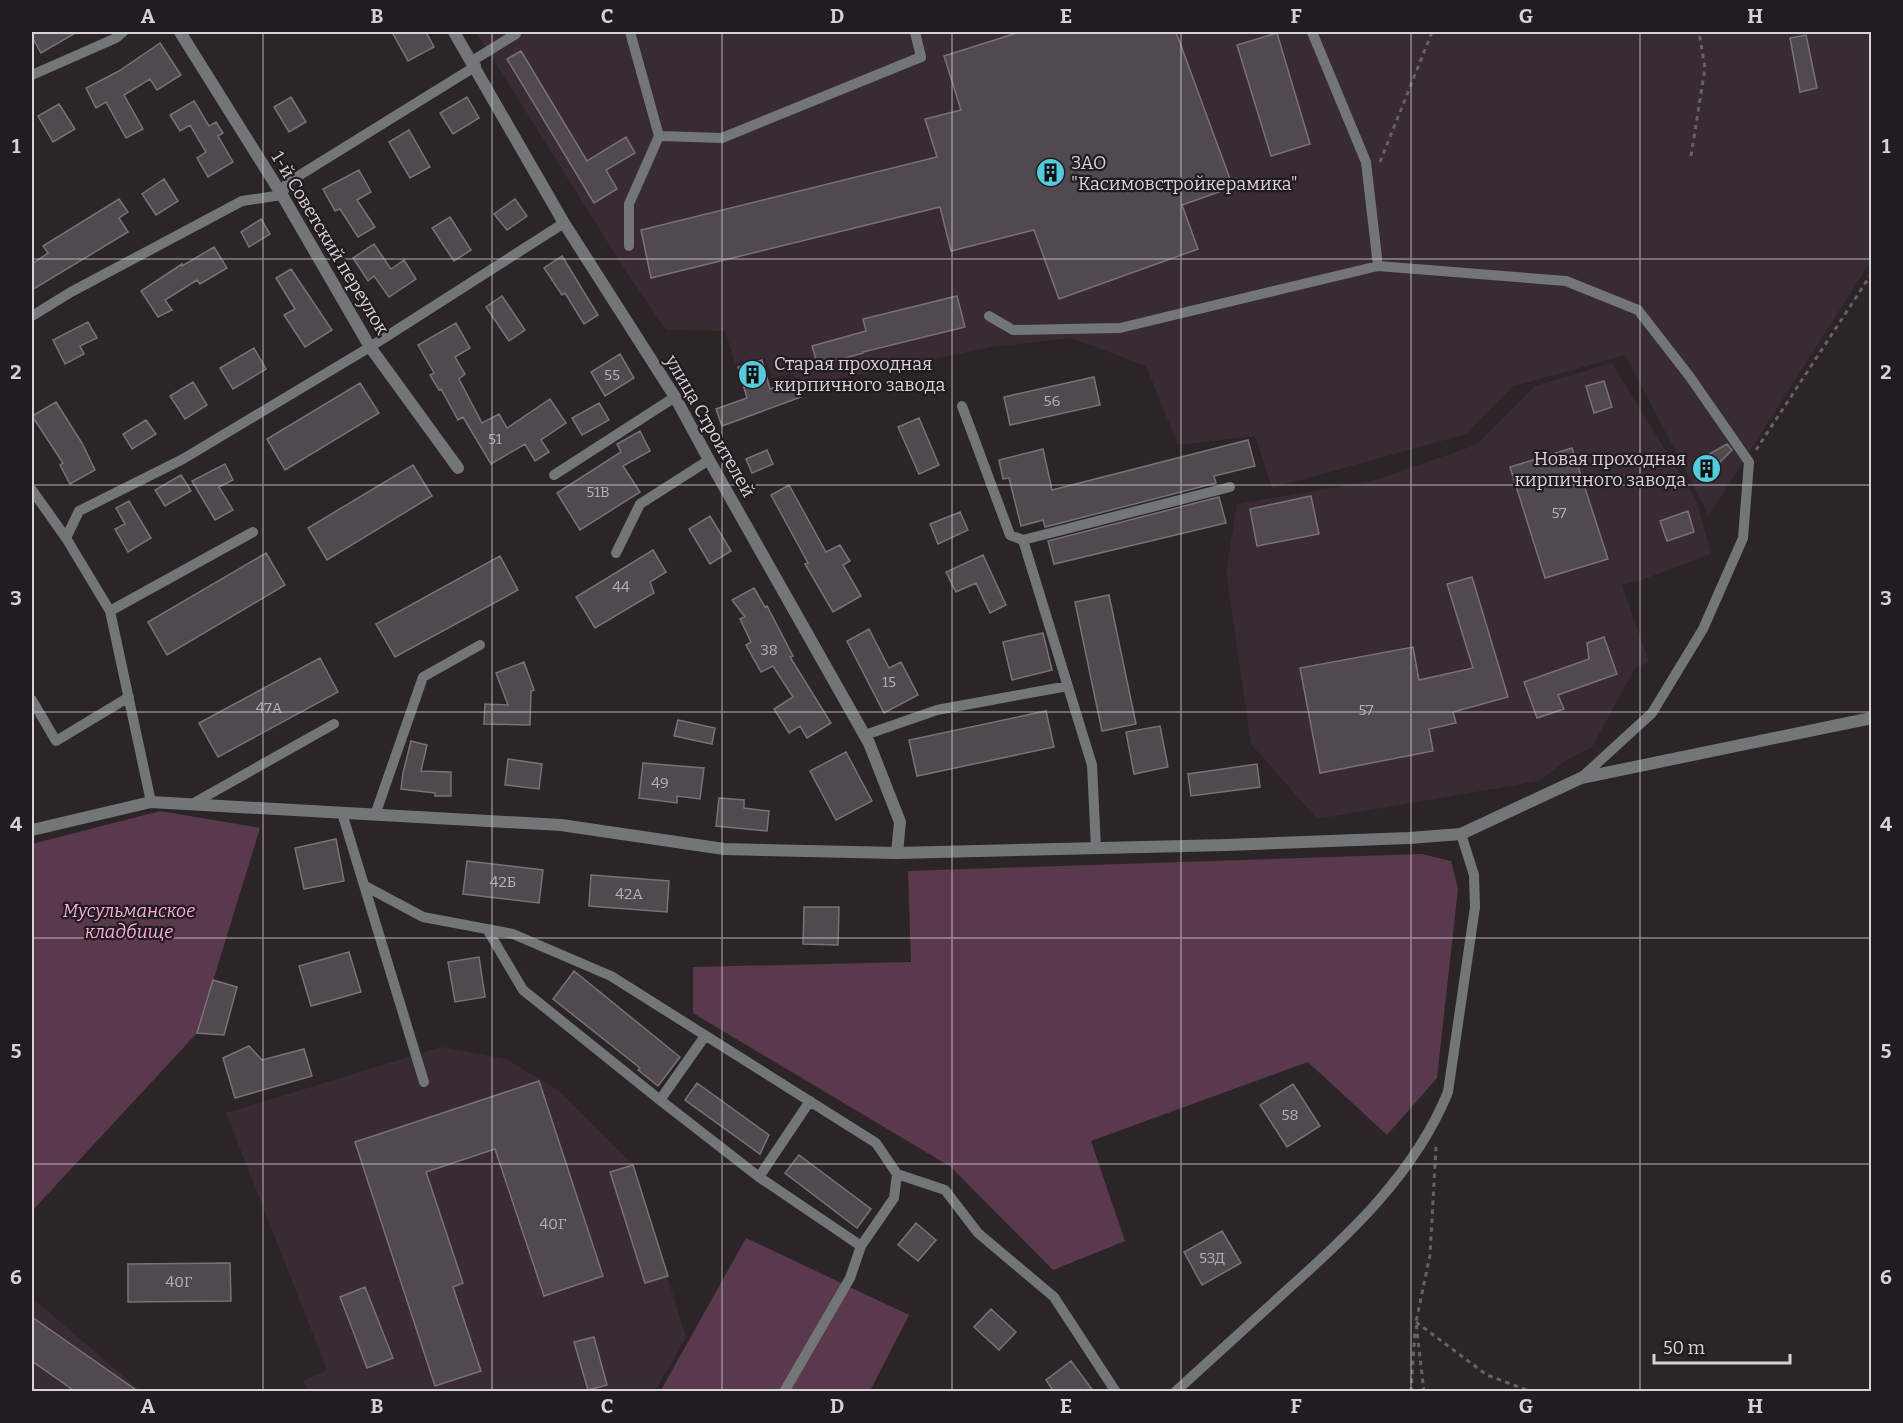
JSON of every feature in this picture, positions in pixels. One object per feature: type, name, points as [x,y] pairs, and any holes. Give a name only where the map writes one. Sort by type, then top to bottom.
[{"type":"street","name":"1-й Советский переулок","points":[[180,32],[282,195],[370,347],[458,468]]},
{"type":"street","name":"улица Строителей","points":[[454,32],[564,223],[675,397],[865,735],[900,822],[897,853]]},
{"type":"street","points":[[32,830],[151,802],[561,825],[724,849],[897,853],[1409,838],[1461,834],[1581,778],[1872,718]]},
{"type":"lane","points":[[32,75],[116,38],[123,32]]},
{"type":"lane","points":[[32,316],[92,281],[242,201],[282,195],[287,183],[474,64],[516,34],[514,32]]},
{"type":"lane","points":[[629,246],[628,204],[659,136],[630,32]]},
{"type":"lane","points":[[659,136],[722,138],[921,57],[915,32]]},
{"type":"lane","points":[[1312,32],[1366,162],[1378,266]]},
{"type":"lane","points":[[66,538],[79,511],[183,459],[370,347],[564,223]]},
{"type":"lane","points":[[989,316],[1013,330],[1120,328],[1378,266],[1566,281],[1638,310],[1690,377],[1749,462],[1743,538],[1703,629],[1652,713],[1581,778]]},
{"type":"lane","points":[[554,475],[675,397]]},
{"type":"lane","points":[[962,406],[1010,535],[1023,540],[1230,487]]},
{"type":"lane","points":[[616,553],[640,504],[709,460]]},
{"type":"lane","points":[[32,490],[66,538],[110,611],[151,802]]},
{"type":"lane","points":[[110,611],[253,532]]},
{"type":"lane","points":[[1023,540],[1092,765],[1096,848]]},
{"type":"lane","points":[[375,815],[423,677],[480,645]]},
{"type":"lane","points":[[865,735],[937,710],[1068,686]]},
{"type":"lane","points":[[32,700],[56,741],[129,697]]},
{"type":"lane","points":[[192,804],[334,724]]},
{"type":"lane","points":[[342,813],[424,1082]]},
{"type":"lane","points":[[1174,1392],[1311,1269],[1365,1217],[1423,1143],[1438,1115],[1448,1092],[1475,907],[1474,875],[1461,834]]},
{"type":"lane","points":[[365,886],[423,917],[513,934],[611,976],[876,1143],[897,1174],[945,1190],[978,1233],[1054,1296],[1116,1392]]},
{"type":"lane","points":[[487,929],[523,990],[759,1177],[861,1246]]},
{"type":"lane","points":[[660,1100],[705,1036]]},
{"type":"lane","points":[[759,1177],[810,1101]]},
{"type":"lane","points":[[784,1392],[850,1278],[861,1246],[894,1198],[897,1174]]},
{"type":"path","points":[[1369,188],[1432,32]]},
{"type":"path","points":[[1691,156],[1705,68],[1699,32]]},
{"type":"path","points":[[1749,462],[1872,273]]},
{"type":"path","points":[[1411,1392],[1416,1322],[1430,1255],[1438,1115]]},
{"type":"path","points":[[1416,1322],[1424,1392]]},
{"type":"path","points":[[1416,1322],[1487,1376],[1532,1392]]},
{"type":"shaded area","points":[[476,32],[1871,32],[1871,261],[1709,515],[1625,355],[1512,387],[1466,434],[1272,488],[1255,436],[1178,445],[1146,366],[1071,338],[991,347],[824,382],[805,391],[792,373],[772,378],[765,358],[735,363],[725,331],[666,330],[625,270]]},
{"type":"shaded area","points":[[1612,363],[1697,502],[1711,554],[1639,581],[1622,585],[1649,662],[1635,668],[1592,747],[1568,759],[1539,781],[1317,819],[1251,744],[1226,571],[1237,504],[1372,481],[1476,445],[1535,386]]},
{"type":"shaded area","points":[[441,1047],[506,1059],[559,1091],[633,1165],[686,1337],[655,1391],[308,1391],[303,1381],[327,1370],[226,1113]]},
{"type":"shaded area","points":[[32,1298],[141,1391],[32,1391]]},
{"type":"green space","name":"Мусульманское кладбище","points":[[160,811],[260,828],[197,1033],[32,1211],[32,844]]},
{"type":"green space","points":[[1422,854],[1451,861],[1458,889],[1437,1078],[1387,1135],[1308,1062],[1091,1141],[1125,1241],[1053,1270],[951,1167],[693,1013],[693,967],[911,962],[908,871]]},
{"type":"green space","points":[[746,1238],[909,1315],[870,1391],[660,1392]]},
{"type":"building","points":[[32,32],[77,32],[41,53],[32,37]]},
{"type":"building","points":[[392,32],[426,32],[434,47],[408,61]]},
{"type":"building","name":"ЗАО \"Касимовстройкерамика\"","points":[[1020,32],[1176,32],[1233,187],[1182,205],[1198,249],[1059,299],[1034,230],[951,251],[940,207],[651,278],[641,230],[937,157],[925,119],[961,110],[944,56]]},
{"type":"building","points":[[1277,33],[1310,144],[1271,156],[1237,45]]},
{"type":"building","points":[[1806,35],[1817,88],[1800,92],[1790,38]]},
{"type":"building","points":[[160,43],[181,75],[157,90],[150,79],[124,95],[143,129],[126,138],[106,102],[96,108],[86,88],[119,71]]},
{"type":"building","points":[[521,51],[587,161],[626,137],[635,153],[606,170],[617,189],[594,203],[507,59]]},
{"type":"building","points":[[291,97],[306,122],[289,132],[274,107]]},
{"type":"building","points":[[467,97],[479,118],[453,134],[440,113]]},
{"type":"building","points":[[194,101],[209,126],[216,122],[223,133],[218,136],[233,162],[208,177],[197,158],[206,152],[190,125],[180,131],[170,115]]},
{"type":"building","points":[[59,104],[75,129],[53,142],[38,116]]},
{"type":"building","points":[[409,130],[430,167],[410,178],[389,142]]},
{"type":"building","points":[[359,170],[371,192],[357,200],[375,227],[358,237],[340,209],[335,211],[323,189]]},
{"type":"building","points":[[164,179],[178,201],[156,215],[142,194]]},
{"type":"building","points":[[119,199],[128,212],[119,218],[128,232],[32,290],[32,264],[48,253],[43,246]]},
{"type":"building","points":[[515,199],[527,216],[507,230],[494,214]]},
{"type":"building","points":[[450,217],[471,250],[454,261],[432,228]]},
{"type":"building","points":[[261,219],[270,234],[249,247],[241,232]]},
{"type":"building","points":[[374,244],[391,269],[404,260],[416,279],[389,297],[374,276],[368,281],[353,258]]},
{"type":"building","points":[[214,247],[227,268],[200,284],[197,280],[165,300],[172,310],[158,317],[141,291],[182,264],[182,266]]},
{"type":"building","points":[[562,256],[598,315],[584,324],[565,293],[562,295],[544,268]]},
{"type":"building","points":[[291,269],[332,330],[305,347],[284,315],[295,309],[276,278]]},
{"type":"building","points":[[502,296],[525,330],[509,341],[486,307]]},
{"type":"building","points":[[957,296],[965,327],[863,352],[818,366],[812,346],[866,331],[863,319]]},
{"type":"building","points":[[88,322],[97,338],[80,346],[84,354],[65,364],[53,340]]},
{"type":"building","points":[[456,323],[470,348],[455,357],[465,374],[459,379],[482,423],[499,414],[507,428],[550,399],[566,423],[541,440],[549,452],[535,461],[525,444],[491,464],[463,417],[458,420],[441,389],[439,390],[430,375],[434,373],[418,345]]},
{"type":"building","points":[[254,348],[266,369],[233,389],[220,368]]},
{"type":"building","points":[[620,354],[634,378],[605,396],[591,372]]},
{"type":"building","points":[[762,360],[770,389],[795,380],[801,397],[722,426],[716,409],[747,398],[738,367]]},
{"type":"building","points":[[1094,377],[1100,405],[1010,425],[1004,397]]},
{"type":"building","points":[[1604,381],[1612,407],[1594,413],[1586,386]]},
{"type":"building","points":[[193,382],[207,405],[185,419],[170,396]]},
{"type":"building","points":[[360,383],[379,413],[285,470],[267,439]]},
{"type":"building","points":[[56,402],[82,443],[95,470],[70,484],[60,465],[63,463],[32,416]]},
{"type":"building","points":[[599,403],[609,420],[582,435],[572,418]]},
{"type":"building","points":[[919,418],[939,465],[919,474],[898,427]]},
{"type":"building","points":[[146,420],[156,434],[132,449],[123,434]]},
{"type":"building","points":[[640,431],[650,451],[623,466],[640,492],[580,530],[557,493],[621,452],[617,444]]},
{"type":"building","points":[[1248,440],[1255,466],[1214,476],[1216,483],[1045,527],[1043,520],[1021,526],[1009,478],[1003,479],[999,460],[1043,449],[1052,490]]},
{"type":"building","name":"Новая проходная кирпичного завода","points":[[1727,444],[1732,450],[1706,476],[1697,461]]},
{"type":"building","points":[[1572,448],[1608,559],[1545,578],[1510,467]]},
{"type":"building","points":[[767,450],[773,464],[752,473],[746,459]]},
{"type":"building","points":[[225,464],[233,480],[219,487],[233,510],[215,520],[192,481]]},
{"type":"building","points":[[413,465],[432,496],[327,560],[308,528]]},
{"type":"building","points":[[181,475],[191,491],[165,506],[155,490]]},
{"type":"building","points":[[789,485],[826,552],[840,545],[850,561],[843,565],[861,596],[833,612],[805,564],[808,563],[771,495]]},
{"type":"building","points":[[1311,496],[1319,534],[1257,546],[1250,509]]},
{"type":"building","points":[[1219,497],[1226,523],[1054,564],[1048,541]]},
{"type":"building","points":[[129,501],[151,538],[128,552],[115,529],[125,524],[116,508]]},
{"type":"building","points":[[1688,511],[1694,532],[1667,541],[1660,521]]},
{"type":"building","points":[[960,512],[968,530],[938,544],[930,524]]},
{"type":"building","points":[[710,516],[731,551],[710,564],[689,529]]},
{"type":"building","points":[[653,550],[666,572],[650,582],[654,593],[595,628],[576,597]]},
{"type":"building","points":[[266,553],[285,585],[167,655],[148,622]]},
{"type":"building","points":[[983,555],[1006,605],[990,613],[976,583],[956,592],[946,572]]},
{"type":"building","points":[[500,556],[518,590],[395,657],[376,624]]},
{"type":"building","points":[[1472,577],[1508,697],[1453,712],[1456,723],[1429,729],[1433,751],[1320,773],[1300,668],[1413,647],[1419,680],[1473,668],[1447,584]]},
{"type":"building","points":[[754,588],[765,607],[767,606],[793,656],[790,657],[831,723],[807,738],[800,726],[789,733],[774,709],[793,697],[773,666],[761,672],[746,645],[751,642],[740,619],[745,617],[732,600]]},
{"type":"building","points":[[1109,595],[1136,724],[1102,731],[1075,602]]},
{"type":"building","points":[[869,629],[889,668],[901,662],[918,695],[884,713],[847,641]]},
{"type":"building","points":[[1043,633],[1052,670],[1012,680],[1003,642]]},
{"type":"building","points":[[1604,637],[1617,674],[1558,695],[1564,709],[1537,718],[1524,682],[1589,659],[1587,643]]},
{"type":"building","points":[[320,658],[338,692],[218,757],[199,723]]},
{"type":"building","points":[[524,662],[534,690],[531,691],[530,725],[484,724],[485,704],[508,705],[496,673]]},
{"type":"building","points":[[1046,711],[1054,747],[917,776],[909,740]]},
{"type":"building","points":[[678,720],[715,728],[712,744],[674,736]]},
{"type":"building","points":[[1160,726],[1168,767],[1134,774],[1126,732]]},
{"type":"building","points":[[411,741],[427,745],[421,771],[451,772],[451,796],[435,796],[435,793],[401,789]]},
{"type":"building","points":[[846,752],[872,801],[836,820],[810,771]]},
{"type":"building","points":[[508,759],[542,764],[539,789],[505,785]]},
{"type":"building","points":[[643,763],[704,768],[700,799],[677,796],[677,803],[639,798]]},
{"type":"building","points":[[1257,764],[1260,787],[1191,796],[1188,774]]},
{"type":"building","points":[[719,798],[744,800],[744,808],[769,811],[767,831],[716,826]]},
{"type":"building","points":[[336,839],[344,881],[304,889],[295,848]]},
{"type":"building","points":[[467,861],[543,870],[539,903],[463,894]]},
{"type":"building","points":[[591,875],[669,881],[667,912],[589,906]]},
{"type":"building","points":[[804,907],[839,907],[838,945],[803,944]]},
{"type":"building","points":[[349,952],[361,992],[311,1006],[299,966]]},
{"type":"building","points":[[479,957],[485,997],[455,1002],[448,962]]},
{"type":"building","points":[[574,971],[680,1057],[658,1086],[638,1070],[640,1068],[553,999]]},
{"type":"building","points":[[213,980],[237,987],[224,1035],[197,1033]]},
{"type":"building","points":[[249,1046],[262,1060],[304,1049],[312,1076],[235,1098],[223,1058]]},
{"type":"building","points":[[539,1081],[603,1276],[544,1296],[495,1149],[426,1172],[463,1283],[453,1287],[481,1371],[435,1386],[355,1142]]},
{"type":"building","points":[[697,1083],[769,1135],[760,1154],[685,1100]]},
{"type":"building","points":[[1293,1084],[1320,1126],[1287,1147],[1260,1105]]},
{"type":"building","points":[[799,1155],[871,1209],[857,1228],[785,1173]]},
{"type":"building","points":[[633,1165],[668,1276],[645,1283],[610,1172]]},
{"type":"building","points":[[916,1223],[936,1240],[918,1261],[898,1245]]},
{"type":"building","points":[[1222,1231],[1241,1263],[1202,1285],[1184,1252]]},
{"type":"building","points":[[230,1263],[231,1301],[128,1302],[128,1264]]},
{"type":"building","points":[[365,1287],[393,1358],[367,1368],[340,1297]]},
{"type":"building","points":[[991,1309],[1016,1332],[999,1350],[974,1327]]},
{"type":"building","points":[[32,1317],[139,1392],[76,1392],[32,1361]]},
{"type":"building","points":[[594,1337],[607,1385],[588,1390],[574,1342]]},
{"type":"building","points":[[1071,1361],[1094,1392],[1054,1392],[1046,1380]]},
{"type":"place","name":"ЗАО \"Касимовстройкерамика\"","points":[[1050,173]]},
{"type":"place","name":"Старая проходная кирпичного завода","points":[[753,374]]},
{"type":"place","name":"Новая проходная кирпичного завода","points":[[1707,469]]}]
